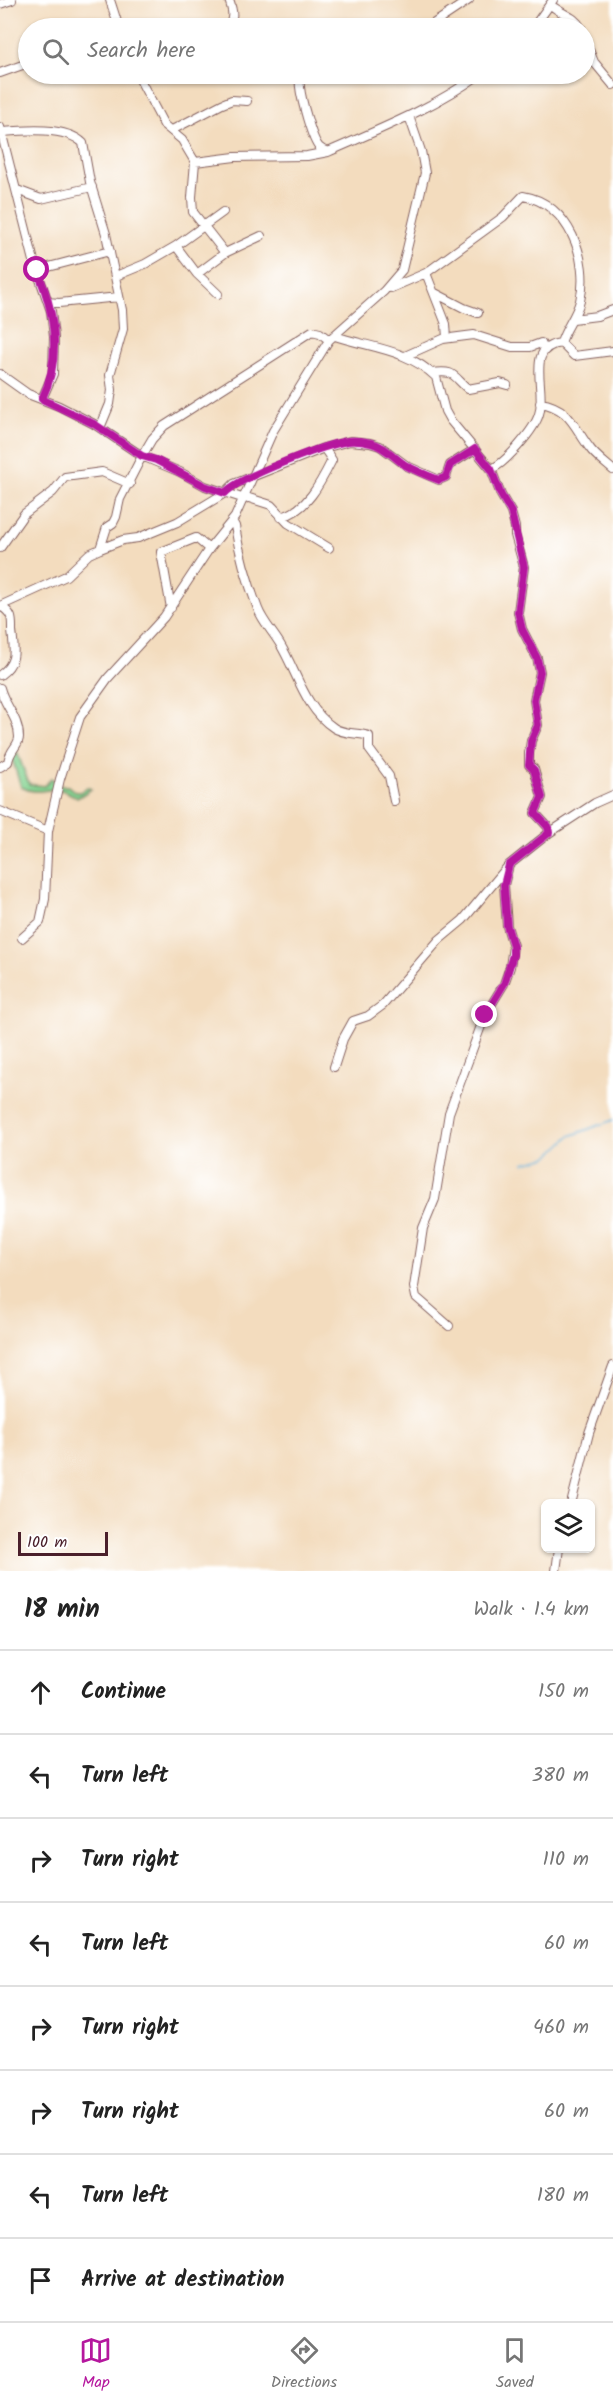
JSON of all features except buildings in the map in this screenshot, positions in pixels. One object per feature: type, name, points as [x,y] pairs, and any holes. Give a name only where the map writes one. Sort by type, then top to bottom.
[{"type":"street","points":[[0,4],[12,0]]},
{"type":"street","points":[[110,0],[116,18]]},
{"type":"street","points":[[229,0],[233,18]]},
{"type":"street","points":[[442,18],[469,0]]},
{"type":"street","points":[[541,18],[552,3],[574,18]]},
{"type":"street","points":[[595,63],[613,85]]},
{"type":"street","points":[[0,73],[18,67]]},
{"type":"street","points":[[142,84],[164,125],[182,140],[195,162],[193,212],[225,253]]},
{"type":"street","points":[[300,84],[316,142],[319,147],[328,152]]},
{"type":"street","points":[[195,162],[235,157],[307,156],[328,152],[409,116],[466,84]]},
{"type":"street","points":[[172,130],[232,100],[247,101]]},
{"type":"street","points":[[22,938],[40,922],[45,899],[48,831],[60,779],[80,717],[108,678],[147,638],[171,608],[209,549],[232,521],[245,498],[273,431],[291,397],[332,338],[384,291],[402,270],[425,173],[421,151],[409,116]]},
{"type":"street","points":[[42,399],[53,374],[54,337],[48,302],[37,270],[1,130],[44,129],[81,140],[116,276],[122,310],[123,330],[110,375],[112,390],[110,404],[100,428]]},
{"type":"street","points":[[0,172],[10,168]]},
{"type":"street","points":[[17,190],[41,199],[92,187]]},
{"type":"street","points":[[384,291],[426,273],[503,217],[523,196],[534,198],[549,206],[573,232],[582,272],[583,285],[573,319],[561,343]]},
{"type":"street","points":[[116,276],[145,264],[176,246],[223,212]]},
{"type":"street","points":[[197,274],[225,253],[261,236]]},
{"type":"street","points":[[176,246],[197,274],[218,294]]},
{"type":"street","points":[[37,270],[110,252]]},
{"type":"street","points":[[402,270],[404,275],[413,279]]},
{"type":"street","points":[[426,273],[446,324],[447,338]]},
{"type":"street","points":[[435,293],[478,313]]},
{"type":"street","points":[[48,302],[119,297]]},
{"type":"street","points":[[573,319],[613,310]]},
{"type":"street","points":[[100,549],[107,527],[113,524],[120,499],[130,484],[142,456],[152,439],[164,426],[301,337],[316,331],[332,338],[388,349],[405,356],[432,374],[440,385],[445,411],[450,420],[491,469],[501,495],[511,512],[524,567],[518,612],[522,629],[537,658],[540,672],[534,700],[538,725],[531,741],[529,765],[534,770],[542,797],[535,813],[548,827],[549,833]]},
{"type":"street","points":[[405,356],[447,338],[474,335],[512,347],[530,347],[541,343],[544,350]]},
{"type":"street","points":[[491,469],[499,466],[521,442],[539,416],[540,360],[544,350],[550,344],[561,343]]},
{"type":"street","points":[[561,343],[574,356],[613,351]]},
{"type":"street","points":[[432,374],[445,371],[454,373],[468,389],[500,383],[507,385]]},
{"type":"street","points":[[0,374],[28,394],[100,428],[142,456],[156,460],[205,486],[271,505],[288,524],[329,548]]},
{"type":"street","points":[[540,403],[547,404],[571,418],[590,449],[613,470]]},
{"type":"street","points":[[1,607],[27,592],[66,576],[89,554],[177,522],[225,493],[234,484],[324,448],[350,441],[370,443],[380,446],[407,466],[439,480],[446,477],[450,465],[475,449]]},
{"type":"street","points":[[281,517],[299,509],[321,479],[332,460],[324,448]]},
{"type":"street","points":[[0,548],[24,514],[53,492],[65,477],[102,472],[130,484]]},
{"type":"street","points":[[232,521],[258,610],[279,643],[302,689],[314,708],[332,727],[341,732],[369,736],[369,748],[389,776],[394,801]]},
{"type":"street","points":[[171,608],[161,552],[196,538],[209,549]]},
{"type":"street","points":[[0,675],[6,670],[15,649],[13,622],[9,611],[1,607]]},
{"type":"street","points":[[0,688],[2,697],[15,716],[19,737],[17,746],[10,752],[8,762],[0,767]]},
{"type":"street","points":[[333,1067],[343,1039],[354,1021],[368,1016],[383,1005],[439,940],[463,920],[509,865],[549,833],[596,803],[613,795]]},
{"type":"street","points":[[0,811],[48,831]]},
{"type":"street","points":[[449,1326],[416,1296],[414,1287],[423,1228],[435,1199],[449,1113],[485,1015],[504,984],[510,967],[513,946],[507,926],[504,885],[509,865]]},
{"type":"street","points":[[572,1499],[589,1433],[613,1366]]},
{"type":"street","points":[[556,1571],[559,1553]]},
{"type":"green space","points":[[10,752],[17,752],[29,784],[44,786],[51,778],[61,786],[68,786],[75,792],[80,792],[87,787],[91,789],[77,798],[61,790],[36,791],[21,787]]},
{"type":"waterway","points":[[524,1163],[548,1157],[570,1136],[613,1120]]},
{"type":"route","points":[[37,270],[51,311],[54,337],[53,374],[42,399],[94,424],[142,456],[156,460],[205,486],[225,493],[234,484],[265,470],[341,442],[350,441],[380,446],[407,466],[439,480],[446,477],[450,465],[475,449],[491,469],[501,495],[511,512],[524,567],[518,612],[522,629],[537,658],[540,672],[534,700],[538,725],[531,741],[529,765],[534,770],[535,780],[539,784],[542,797],[535,813],[548,827],[549,833],[509,865],[504,885],[507,926],[513,946],[513,955],[504,984],[485,1015]]}]
